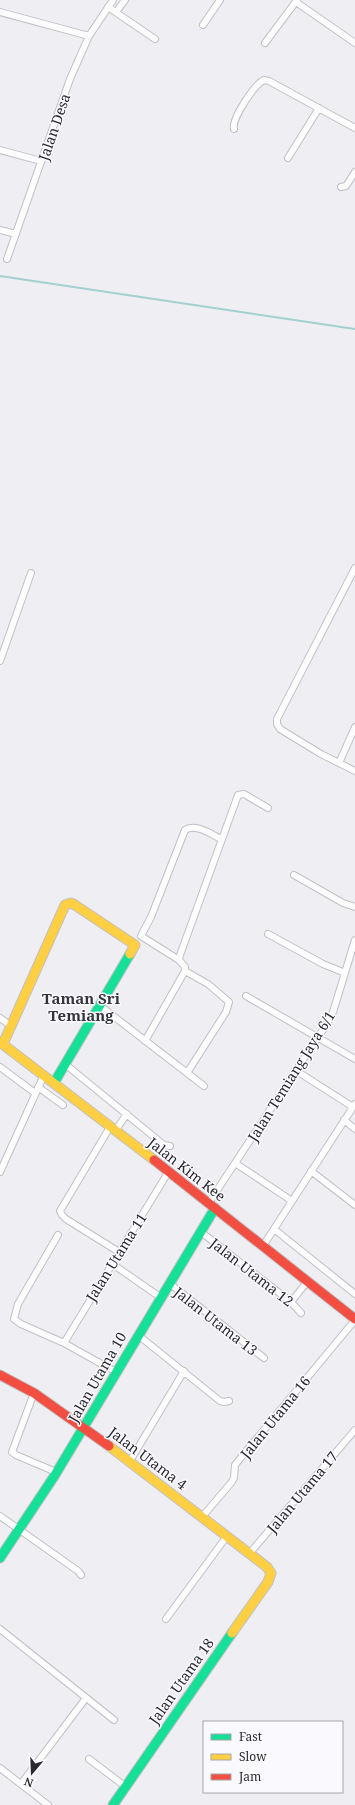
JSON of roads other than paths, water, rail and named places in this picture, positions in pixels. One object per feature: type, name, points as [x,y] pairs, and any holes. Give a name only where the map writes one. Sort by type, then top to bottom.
[{"type":"street","name":"Jalan Desa","points":[[7,259],[70,80],[89,36],[113,0]]},
{"type":"street","points":[[116,12],[125,0]]},
{"type":"street","points":[[203,26],[220,0]]},
{"type":"street","points":[[265,44],[296,1],[355,43]]},
{"type":"street","points":[[108,7],[155,39]]},
{"type":"street","points":[[0,12],[89,36]]},
{"type":"street","points":[[234,129],[234,121],[258,84],[264,80],[269,80],[355,128]]},
{"type":"street","points":[[288,158],[319,108]]},
{"type":"street","points":[[0,150],[41,161]]},
{"type":"street","points":[[340,187],[346,186],[355,172]]},
{"type":"street","points":[[0,230],[16,234]]},
{"type":"street","points":[[355,568],[279,714],[277,724],[280,729],[355,771]]},
{"type":"street","points":[[0,661],[31,573]]},
{"type":"street","points":[[339,763],[355,727]]},
{"type":"street","points":[[179,960],[238,794],[244,794],[268,808]]},
{"type":"street","points":[[145,1041],[185,971],[185,967],[179,960],[141,936],[151,917],[185,830],[190,827],[195,827],[221,839]]},
{"type":"street","points":[[294,875],[343,903],[355,907]]},
{"type":"street","points":[[1,1043],[11,1026],[64,907],[68,903],[75,905],[135,945],[54,1083]]},
{"type":"street","points":[[268,934],[323,964],[345,973]]},
{"type":"street","name":"Jalan Temiang Jaya 6/1","points":[[211,1206],[235,1163],[333,1012],[355,940]]},
{"type":"street","points":[[185,971],[208,984],[228,999],[229,1002],[226,1012],[187,1073]]},
{"type":"street","points":[[246,996],[355,1059]]},
{"type":"street","points":[[99,1006],[204,1086]]},
{"type":"street","points":[[0,1018],[11,1026]]},
{"type":"street","name":"Jalan Kim Kee","points":[[1,1043],[169,1171],[355,1320]]},
{"type":"street","points":[[65,1064],[164,1144],[170,1146]]},
{"type":"street","points":[[0,1067],[63,1105]]},
{"type":"street","points":[[263,1246],[354,1106],[295,1070]]},
{"type":"street","points":[[0,1172],[44,1075]]},
{"type":"street","points":[[119,1252],[66,1219],[60,1211],[113,1129],[127,1114]]},
{"type":"street","points":[[344,1120],[355,1129]]},
{"type":"street","points":[[235,1163],[292,1201]]},
{"type":"street","points":[[311,1170],[355,1205]]},
{"type":"street","name":"Jalan Utama 11","points":[[64,1343],[111,1263],[169,1171]]},
{"type":"street","name":"Jalan Utama 10","points":[[0,1558],[21,1530],[84,1429],[138,1334],[201,1232],[211,1206]]},
{"type":"street","points":[[274,1229],[355,1294]]},
{"type":"street","name":"Jalan Utama 12","points":[[201,1232],[291,1302],[301,1313]]},
{"type":"street","points":[[58,1235],[18,1304],[14,1318],[21,1324],[64,1343],[116,1372]]},
{"type":"street","points":[[111,1263],[160,1297]]},
{"type":"street","points":[[291,1302],[307,1282]]},
{"type":"street","name":"Jalan Utama 13","points":[[169,1283],[264,1358]]},
{"type":"street","name":"Jalan Utama 16","points":[[202,1517],[231,1483],[234,1478],[235,1465],[243,1454],[355,1320]]},
{"type":"street","points":[[138,1334],[220,1401],[229,1401]]},
{"type":"street","points":[[130,1461],[184,1371]]},
{"type":"street","name":"Jalan Utama 4","points":[[0,1375],[34,1393],[130,1461],[267,1567],[271,1573]]},
{"type":"street","points":[[34,1393],[12,1452],[56,1472]]},
{"type":"street","name":"Jalan Utama 17","points":[[250,1554],[355,1430]]},
{"type":"street","points":[[0,1516],[78,1571],[81,1575]]},
{"type":"street","points":[[166,1619],[227,1536]]},
{"type":"street","name":"Jalan Utama 18","points":[[113,1805],[268,1582],[271,1573]]},
{"type":"street","points":[[0,1629],[114,1720]]},
{"type":"street","points":[[21,1784],[86,1698]]},
{"type":"street","points":[[89,1759],[126,1787]]},
{"type":"street","points":[[0,1768],[48,1805]]},
{"type":"waterway","points":[[0,276],[355,329]]},
{"type":"district","name":"Taman Sri Temiang","points":[[81,1006]]}]
